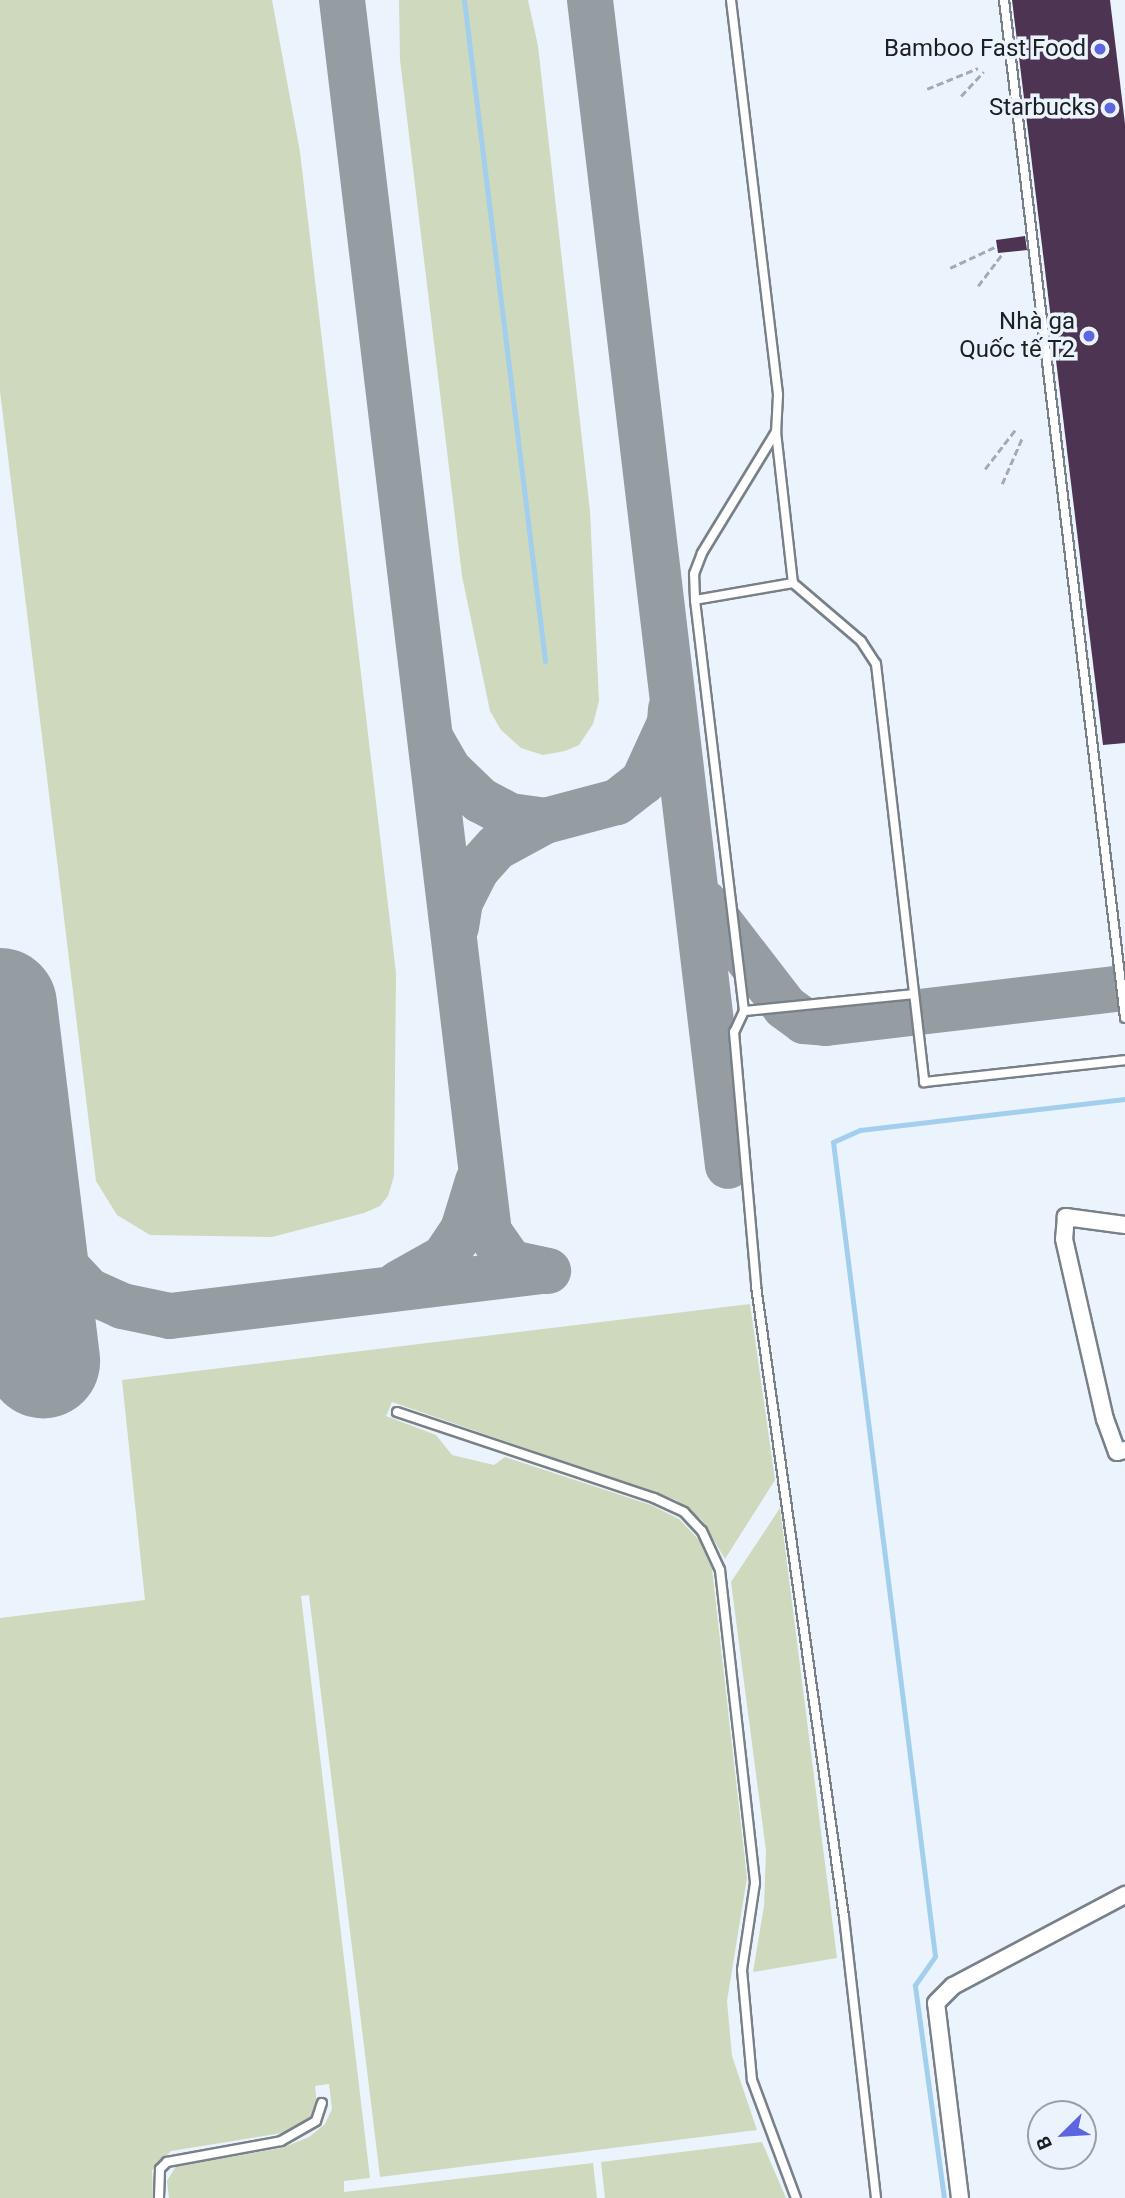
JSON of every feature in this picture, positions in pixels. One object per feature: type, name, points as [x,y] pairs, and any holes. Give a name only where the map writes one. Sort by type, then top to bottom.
[{"type":"street","points":[[1125,1225],[1066,1217],[1064,1239],[1066,1263],[1105,1419],[1117,1452],[1125,1450]]},
{"type":"street","points":[[960,2198],[936,2003],[953,1986],[1125,1895]]},
{"type":"lane","points":[[731,0],[778,395],[776,432],[793,583],[861,641],[876,664],[924,1082],[1125,1060]]},
{"type":"lane","points":[[1004,0],[1125,1018]]},
{"type":"lane","points":[[776,432],[702,553],[694,574],[695,600],[744,1010],[734,1031],[755,1286],[844,1917],[876,2198]]},
{"type":"lane","points":[[695,600],[793,583]]},
{"type":"lane","points":[[744,1010],[913,993]]},
{"type":"lane","points":[[397,1412],[654,1498],[684,1512],[702,1531],[720,1570],[755,1883],[742,1970],[752,2080],[796,2198]]},
{"type":"lane","points":[[159,2198],[160,2169],[167,2162],[281,2141],[316,2121],[322,2103]]},
{"type":"path","points":[[927,89],[978,68]]},
{"type":"path","points":[[961,96],[983,72]]},
{"type":"path","points":[[950,268],[997,246]]},
{"type":"path","points":[[978,286],[1003,253]]},
{"type":"path","points":[[985,469],[1015,430]]},
{"type":"path","points":[[1002,484],[1023,436]]},
{"type":"green space","points":[[0,0],[272,0],[300,152],[396,973],[394,1176],[388,1196],[380,1206],[364,1213],[272,1237],[150,1235],[117,1215],[96,1181],[0,391]]},
{"type":"green space","points":[[399,0],[528,0],[538,46],[590,511],[599,701],[593,724],[579,745],[565,751],[543,755],[521,748],[501,730],[490,711],[462,576],[400,60]]},
{"type":"green space","points":[[750,1304],[775,1480],[725,1559],[702,1520],[676,1500],[392,1402],[386,1416],[436,1435],[452,1455],[494,1465],[505,1457],[651,1505],[679,1519],[699,1540],[712,1569],[747,1878],[727,2001],[732,2056],[757,2130],[380,2177],[309,1595],[301,1596],[370,2178],[344,2181],[344,2192],[593,2163],[597,2198],[169,2198],[167,2181],[176,2166],[282,2148],[309,2137],[325,2124],[332,2109],[329,2084],[315,2086],[317,2105],[310,2119],[295,2131],[171,2151],[152,2170],[153,2198],[0,2198],[0,1618],[145,1600],[122,1380]]},
{"type":"green space","points":[[780,1508],[837,1958],[753,1972],[764,1906],[766,1851],[731,1582]]},
{"type":"green space","points":[[762,2142],[786,2198],[605,2198],[601,2162]]},
{"type":"building","name":"Nhà ga Quốc tế T2","points":[[1012,0],[1110,0],[1125,124],[1125,743],[1103,745]]},
{"type":"building","points":[[1025,236],[1027,250],[998,253],[996,240]]},
{"type":"waterway","points":[[464,0],[545,661]]},
{"type":"waterway","points":[[944,2198],[915,1985],[935,1956],[833,1142],[860,1130],[1125,1099]]},
{"type":"taxiway","points":[[342,0],[489,1232],[511,1263],[548,1271]]},
{"type":"taxiway","points":[[590,0],[728,1166]]},
{"type":"taxiway","points":[[456,927],[460,902],[476,870],[497,847],[545,821],[617,802],[643,782],[670,723],[671,709]]},
{"type":"taxiway","points":[[431,739],[448,769],[480,800],[510,816],[545,821]]},
{"type":"taxiway","points":[[705,903],[785,1007],[804,1021],[826,1023],[1125,988]]},
{"type":"taxiway","points":[[399,1283],[444,1258],[463,1230],[478,1181]]},
{"type":"taxiway","points":[[24,1201],[40,1239],[89,1291],[122,1306],[170,1316],[544,1271]]},
{"type":"runway","points":[[0,1005],[43,1361]]},
{"type":"place","name":"Bamboo Fast Food","points":[[1100,49]]},
{"type":"place","name":"Starbucks","points":[[1110,108]]},
{"type":"place","name":"Nhà ga Quốc tế T2","points":[[1089,336]]}]
